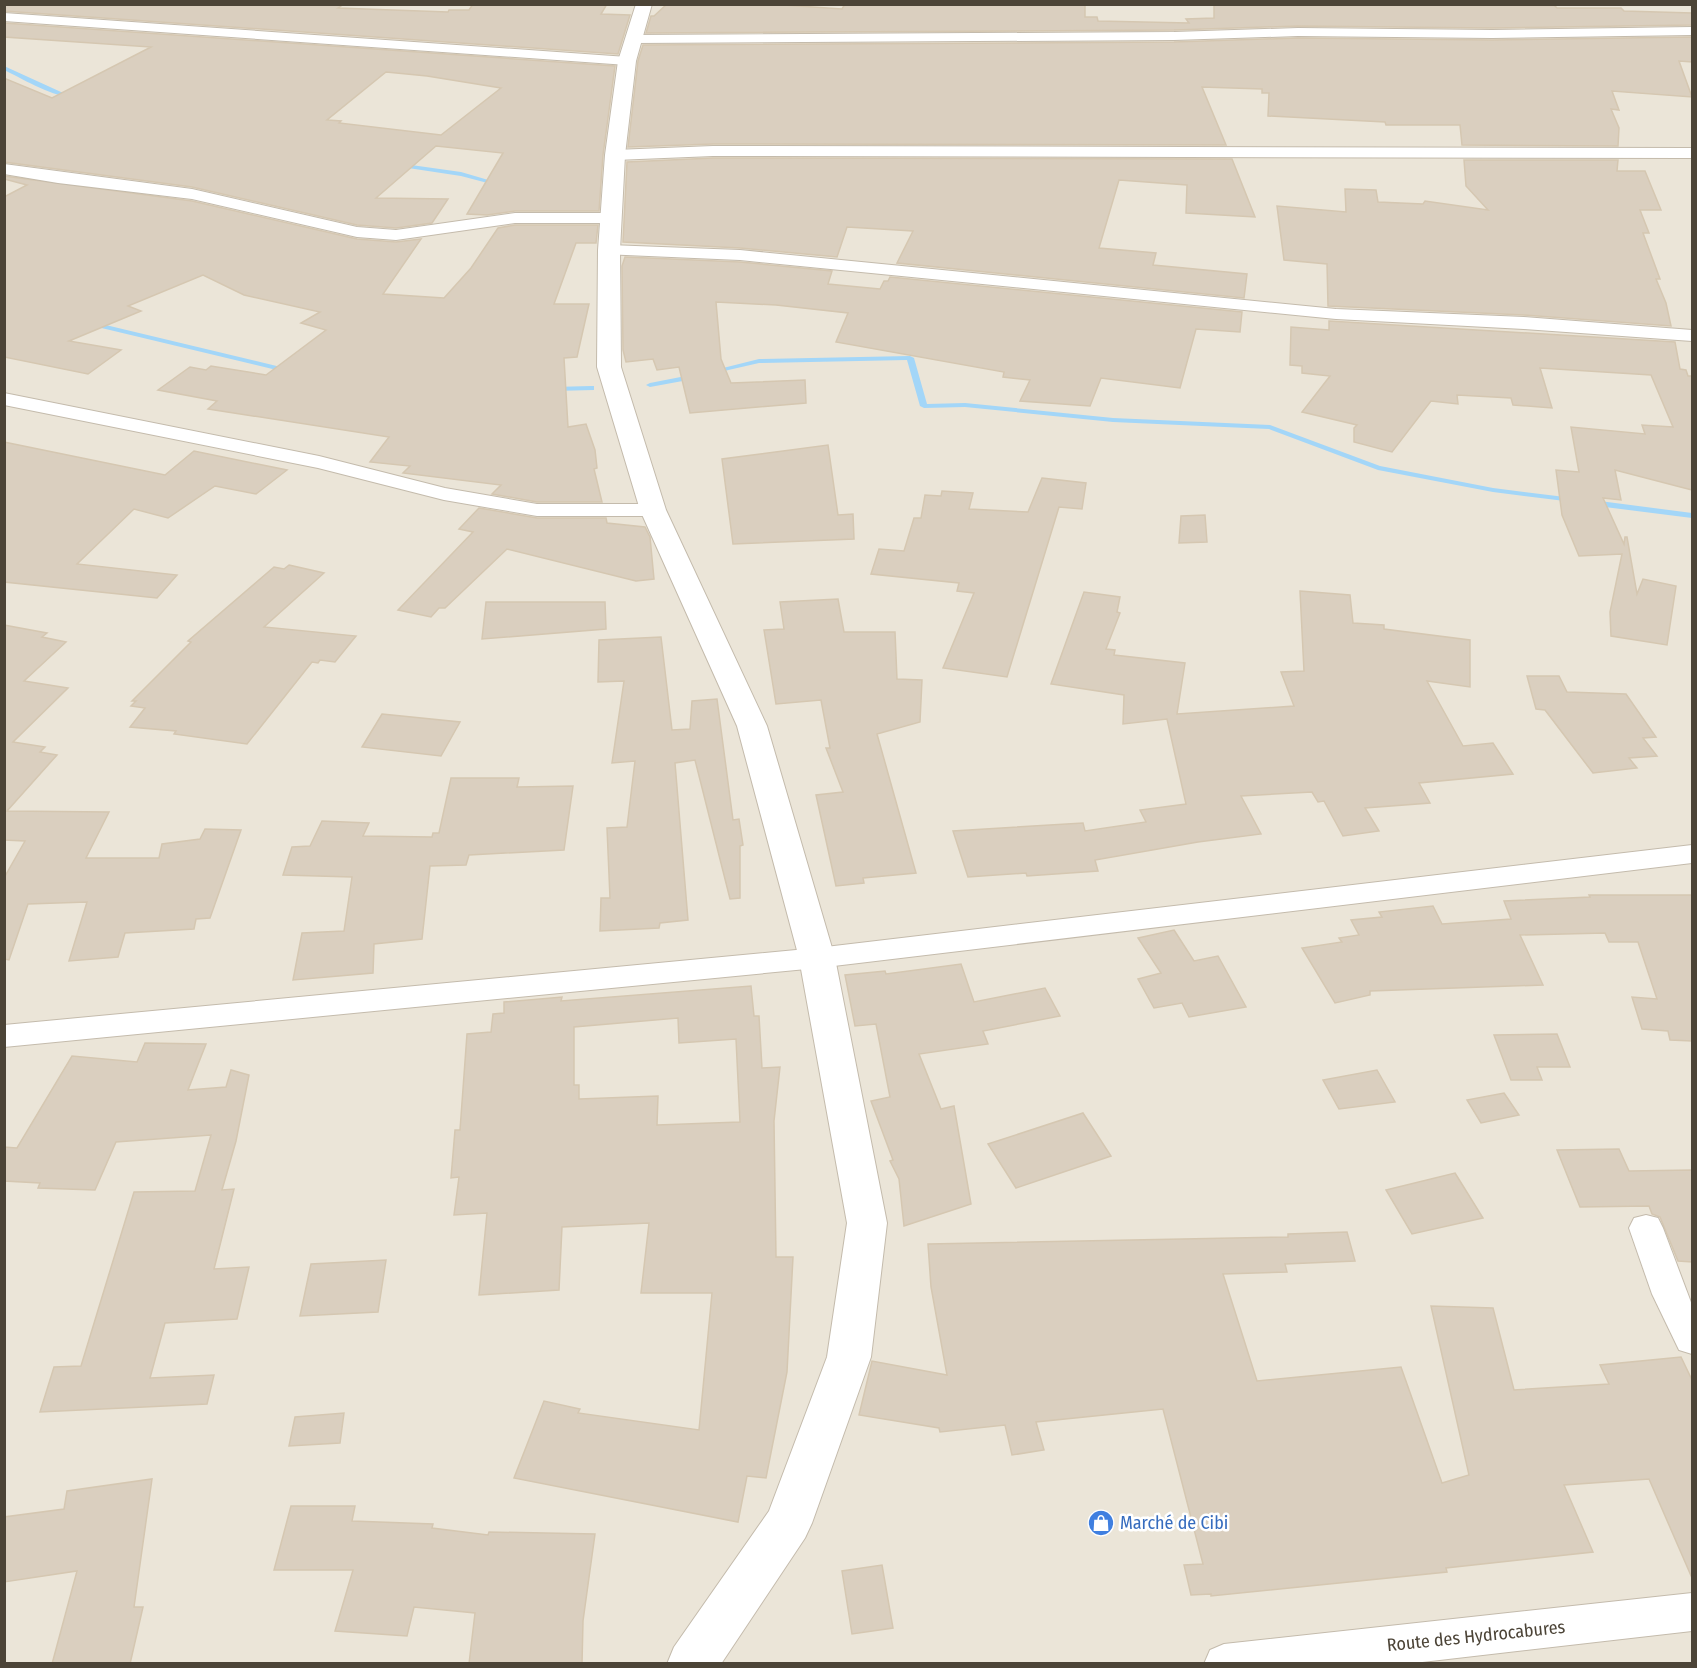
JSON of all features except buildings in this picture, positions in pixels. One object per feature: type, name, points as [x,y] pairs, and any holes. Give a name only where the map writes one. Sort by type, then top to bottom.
[{"type":"street","points":[[644,4],[631,50],[615,155],[610,234],[609,367],[653,510],[752,726],[817,958],[867,1222],[849,1357],[788,1523],[692,1664]]},
{"type":"street","points":[[4,17],[631,50],[1298,32],[1492,34],[1692,31]]},
{"type":"street","points":[[615,155],[713,151],[1692,153]]},
{"type":"street","points":[[4,169],[58,178],[192,194],[357,232],[376,234],[418,234],[457,225],[515,218],[740,255],[1336,314],[1524,323],[1692,336]]},
{"type":"street","points":[[4,399],[319,462],[444,494],[537,510],[653,510]]},
{"type":"street","points":[[4,1036],[817,958],[1692,854]]},
{"type":"street","points":[[1646,1228],[1669,1294],[1692,1339]]},
{"type":"street","name":"Route des Hydrocabures","points":[[1224,1664],[1438,1652],[1692,1612]]},
{"type":"shaded area","points":[[5,5],[1692,5],[1692,1663],[5,1663]]},
{"type":"waterway","points":[[4,68],[60,94],[74,95]]},
{"type":"waterway","points":[[397,165],[461,174],[499,184]]},
{"type":"waterway","points":[[92,323],[289,371]]},
{"type":"waterway","points":[[711,372],[759,361],[910,358],[924,406],[965,405],[1113,420],[1270,427],[1378,468],[1493,490],[1573,500]]},
{"type":"waterway","points":[[650,385],[696,376]]},
{"type":"waterway","points":[[553,389],[591,388]]},
{"type":"waterway","points":[[1592,503],[1692,516]]},
{"type":"place","name":"Marché de Cibi","points":[[1101,1523]]}]
